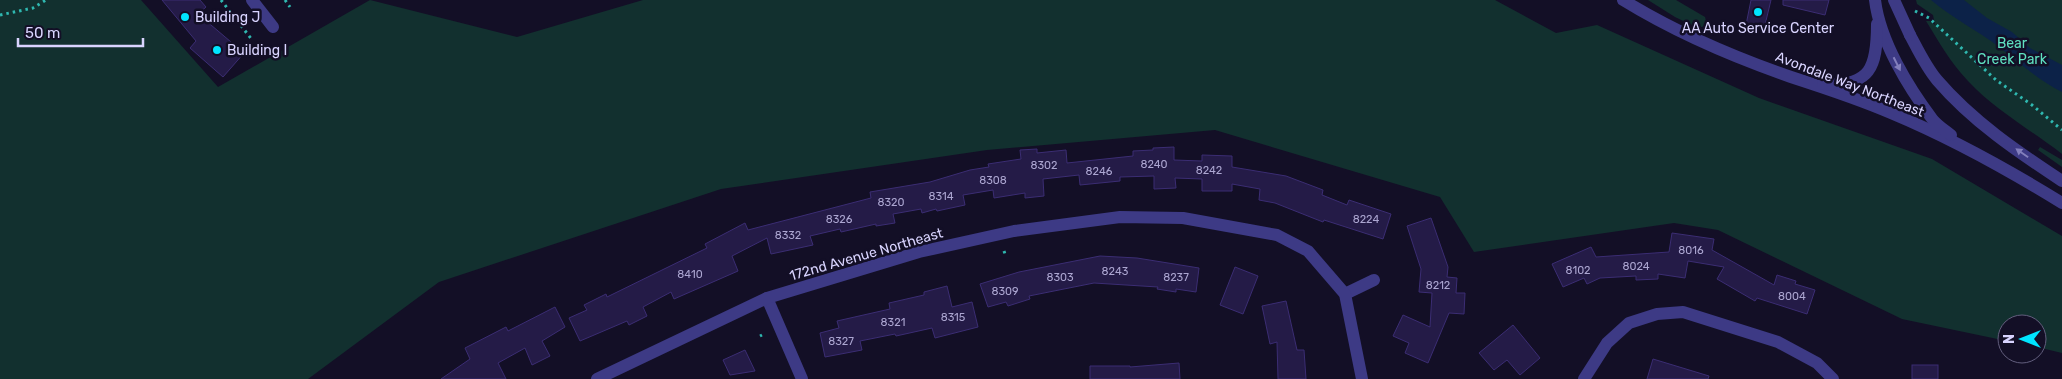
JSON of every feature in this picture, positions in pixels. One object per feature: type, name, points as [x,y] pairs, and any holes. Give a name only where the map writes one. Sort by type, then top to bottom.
[{"type":"street","points":[[252,0],[273,27]]},
{"type":"street","name":"Avondale Way Northeast","points":[[1622,0],[1708,45],[1891,112],[1966,147],[2009,170],[2062,203]]},
{"type":"street","points":[[1810,83],[1846,83],[1858,80],[1864,75],[1875,60],[1877,47],[1875,0]]},
{"type":"street","points":[[1894,0],[1920,56],[1937,80],[1989,130],[2062,182]]},
{"type":"street","points":[[1877,19],[1898,66],[1934,121],[1966,147]]},
{"type":"street","name":"172nd Avenue Northeast","points":[[597,379],[767,298],[919,252],[1014,231],[1120,217],[1183,218],[1277,235],[1308,251],[1345,294],[1362,379]]},
{"type":"street","points":[[1345,294],[1374,280]]},
{"type":"street","points":[[767,298],[802,379]]},
{"type":"street","points":[[1584,379],[1607,343],[1630,323],[1656,314],[1683,312],[1778,342],[1817,363],[1833,379]]},
{"type":"path","points":[[0,14],[33,8],[46,0]]},
{"type":"path","points":[[221,0],[253,41]]},
{"type":"path","points":[[284,0],[290,7]]},
{"type":"path","points":[[1907,7],[1929,18],[1996,80],[2032,105],[2062,130]]},
{"type":"green space","points":[[0,0],[141,0],[218,87],[370,0],[517,37],[643,0],[1495,0],[1556,33],[1597,25],[1759,98],[1932,159],[2062,236],[2062,353],[2047,349],[2047,314],[1997,314],[1997,339],[1902,319],[1718,230],[1674,223],[1474,252],[1440,197],[1215,130],[987,150],[721,189],[439,282],[308,379],[0,379]]},
{"type":"green space","points":[[1648,0],[1676,0],[1705,17],[1705,26],[1698,28],[1675,17]]},
{"type":"green space","name":"Bear Creek Park","points":[[1916,0],[2062,0],[2062,154],[2001,111],[1968,81],[1950,59],[1926,21],[1930,21],[1935,25],[1933,15],[1917,4]]},
{"type":"green space","points":[[2040,147],[2062,160],[2062,167],[2038,150]]},
{"type":"water","points":[[1931,0],[1964,0],[1987,18],[2012,32],[2030,48],[2062,65],[2062,92],[2037,77],[1991,41],[1947,13]]},
{"type":"building","points":[[162,0],[200,0],[206,7],[198,14],[244,53],[223,77],[190,48],[196,41]]},
{"type":"building","points":[[1751,0],[1771,0],[1764,29],[1746,25]]},
{"type":"building","points":[[1783,0],[1829,0],[1825,15],[1783,5]]},
{"type":"building","points":[[1174,147],[1174,160],[1202,161],[1202,155],[1232,156],[1232,167],[1286,176],[1323,190],[1322,195],[1347,205],[1349,200],[1391,214],[1383,239],[1324,220],[1323,222],[1275,203],[1259,200],[1260,189],[1232,184],[1232,191],[1202,191],[1202,179],[1175,178],[1176,188],[1154,189],[1154,176],[1120,177],[1120,181],[1080,185],[1079,175],[1043,179],[1044,196],[1025,198],[1025,193],[994,198],[993,190],[963,195],[965,205],[922,213],[921,209],[893,214],[895,223],[876,226],[876,224],[841,232],[840,229],[810,236],[813,245],[771,254],[767,238],[732,256],[738,271],[674,299],[671,292],[643,307],[647,316],[629,325],[627,321],[580,341],[569,318],[587,310],[584,305],[606,294],[607,297],[707,248],[705,244],[745,223],[748,230],[871,198],[870,192],[930,182],[970,170],[989,167],[988,164],[1021,159],[1020,150],[1037,149],[1037,153],[1066,150],[1067,163],[1133,156],[1133,151]]},
{"type":"building","points":[[1431,218],[1448,267],[1447,277],[1457,278],[1456,293],[1465,293],[1464,314],[1449,313],[1428,363],[1405,353],[1409,343],[1393,336],[1403,315],[1430,327],[1432,293],[1419,292],[1421,269],[1407,226]]},
{"type":"building","points":[[1672,233],[1714,239],[1712,250],[1774,285],[1777,275],[1796,281],[1795,284],[1815,290],[1807,314],[1757,298],[1755,301],[1717,279],[1724,267],[1688,261],[1685,278],[1658,274],[1658,279],[1636,280],[1636,276],[1600,278],[1587,284],[1584,278],[1563,287],[1552,264],[1591,247],[1596,257],[1669,252]]},
{"type":"building","points":[[1100,256],[1137,258],[1199,268],[1196,292],[1176,289],[1176,292],[1157,289],[1158,287],[1094,283],[1029,296],[1030,299],[1008,306],[1006,302],[988,307],[980,284],[1019,272]]},
{"type":"building","points":[[1235,267],[1258,276],[1243,314],[1220,305]]},
{"type":"building","points":[[947,286],[952,307],[972,302],[978,327],[935,338],[932,328],[896,336],[895,334],[860,341],[862,350],[825,357],[820,333],[839,328],[837,321],[890,309],[889,303],[924,295],[924,292]]},
{"type":"building","points":[[1286,301],[1297,350],[1304,350],[1306,379],[1278,379],[1277,342],[1270,344],[1262,306]]},
{"type":"building","points":[[555,307],[565,327],[542,341],[550,356],[532,365],[525,348],[498,363],[506,379],[441,379],[470,359],[465,348],[506,327],[508,331]]},
{"type":"building","points":[[1513,325],[1540,358],[1520,375],[1507,360],[1494,370],[1479,353]]},
{"type":"building","points":[[745,350],[755,371],[730,375],[723,360]]},
{"type":"building","points":[[1653,359],[1709,376],[1708,379],[1647,379]]},
{"type":"building","points":[[1179,363],[1180,379],[1090,379],[1090,366],[1130,367]]},
{"type":"building","points":[[1912,365],[1938,365],[1938,379],[1912,379]]},
{"type":"place","name":"AA Auto Service Center","points":[[1758,12]]},
{"type":"place","name":"Building J","points":[[185,17]]},
{"type":"place","name":"Building I","points":[[217,50]]}]
